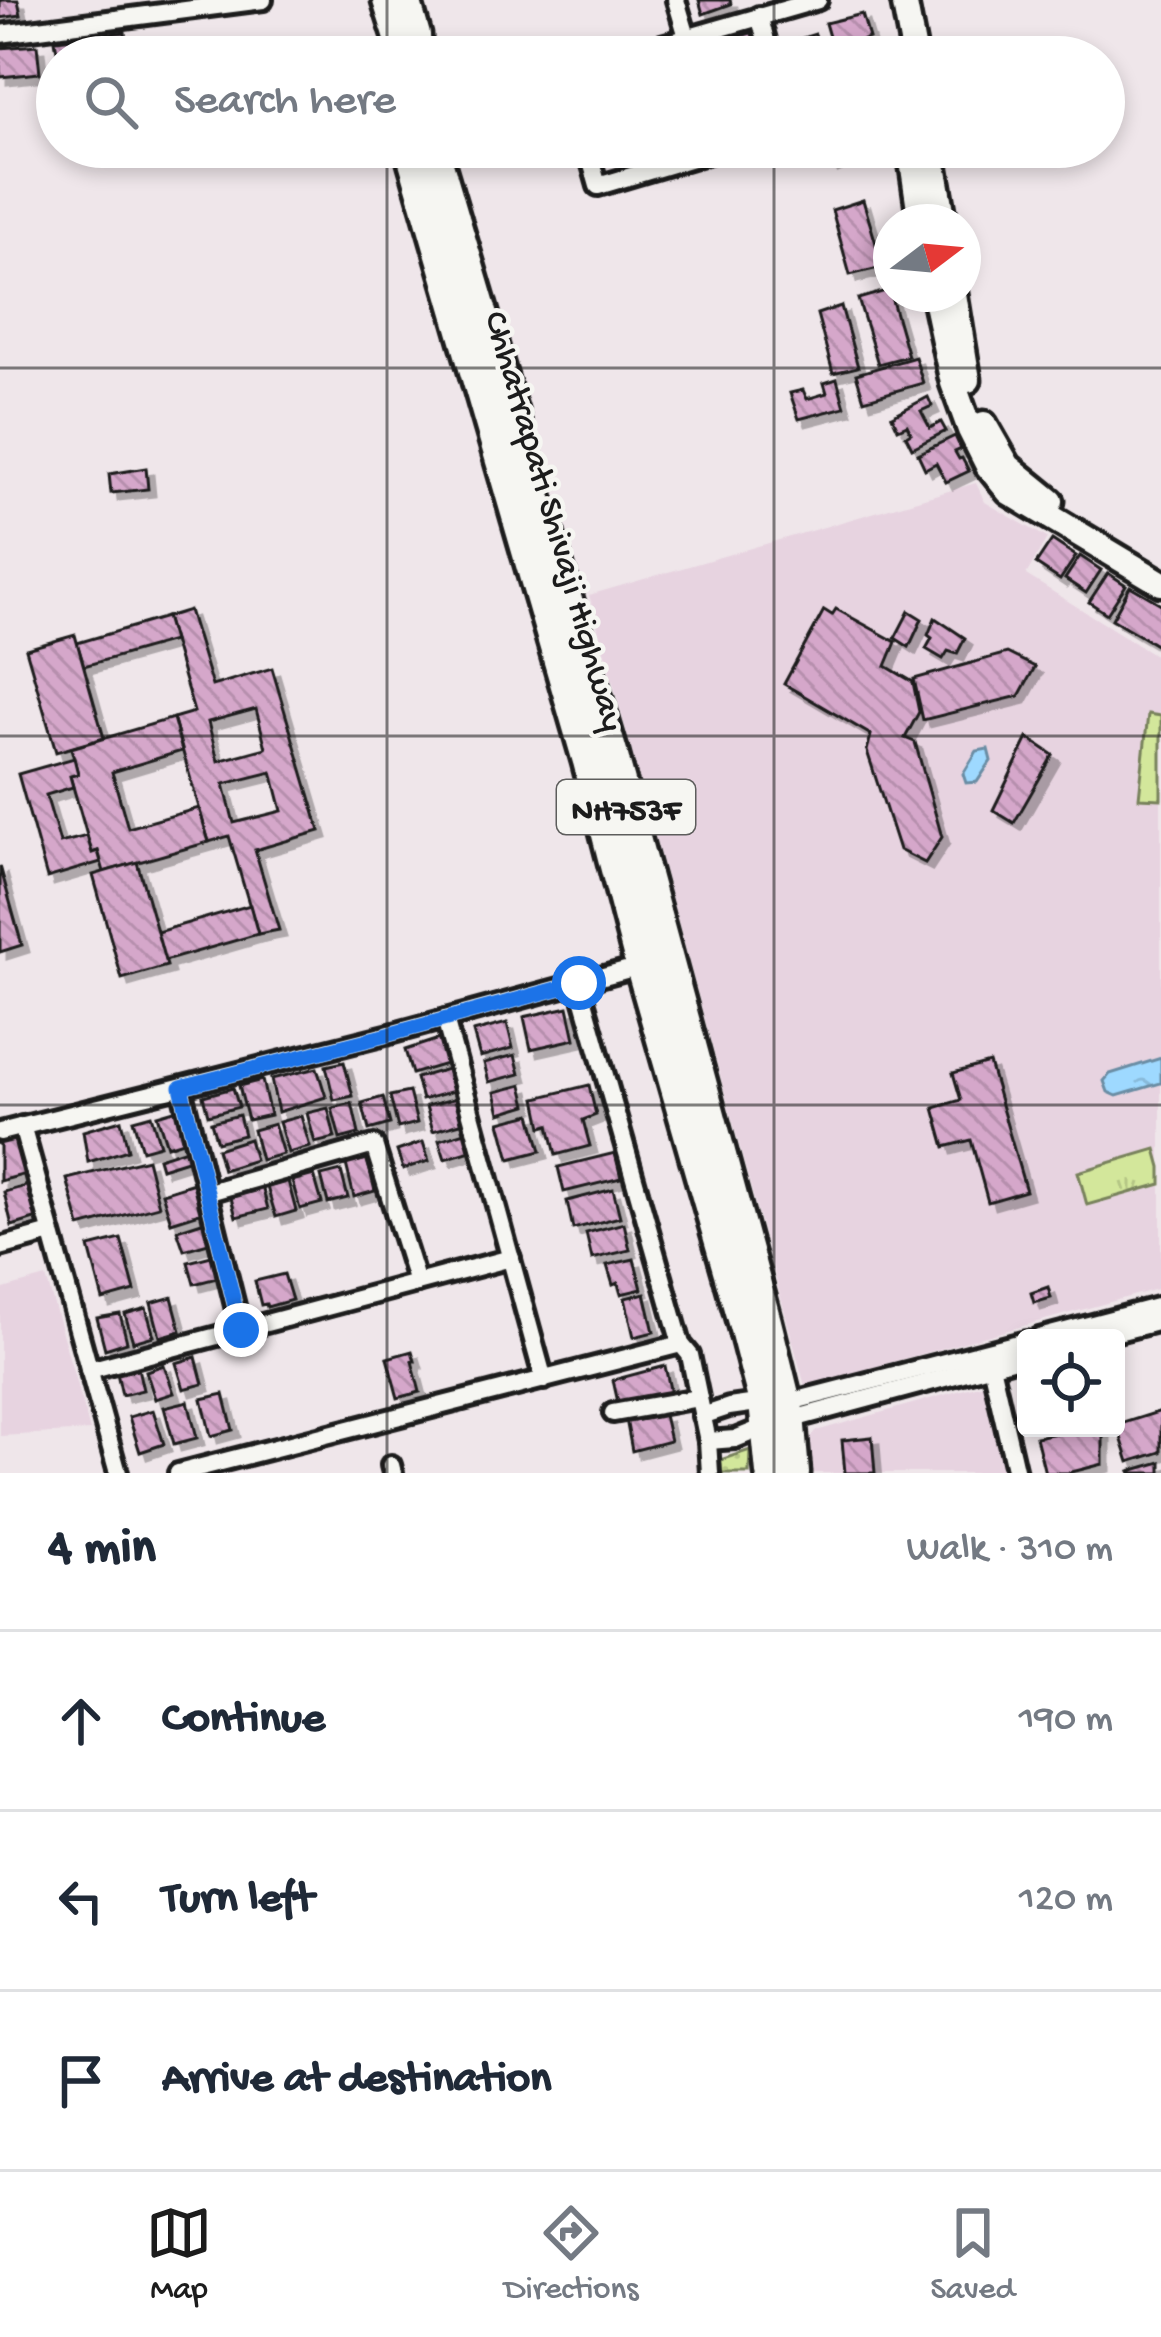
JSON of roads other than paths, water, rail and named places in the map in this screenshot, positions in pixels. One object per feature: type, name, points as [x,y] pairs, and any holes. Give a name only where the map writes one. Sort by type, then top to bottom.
[{"type":"highway","points":[[368,0],[378,36]]},
{"type":"highway","points":[[388,0],[399,36]]},
{"type":"highway","name":"Chhatrapati Shivaji Highway","points":[[416,168],[588,760],[654,962],[794,1473]]},
{"type":"highway","name":"Chhatrapati Shivaji Highway","points":[[439,168],[611,753],[654,962]]},
{"type":"highway","name":"Chhatrapati Shivaji Highway","points":[[771,1473],[777,1413]]},
{"type":"street","points":[[0,34],[262,0]]},
{"type":"street","points":[[408,0],[418,36]]},
{"type":"street","points":[[676,0],[687,36]]},
{"type":"street","points":[[690,36],[818,0]]},
{"type":"street","points":[[888,0],[894,36]]},
{"type":"street","points":[[904,0],[911,36]]},
{"type":"street","points":[[759,16],[765,36]]},
{"type":"street","points":[[593,168],[598,186],[658,168]]},
{"type":"street","points":[[913,168],[918,204]]},
{"type":"street","points":[[935,168],[941,204]]},
{"type":"street","points":[[939,312],[970,430],[988,466],[1009,492],[1161,583]]},
{"type":"street","points":[[955,312],[959,378],[1008,466],[1040,494],[1161,566]]},
{"type":"street","points":[[0,1132],[654,962]]},
{"type":"street","points":[[579,983],[681,1344],[690,1355],[710,1473]]},
{"type":"street","points":[[445,1019],[544,1380]]},
{"type":"street","points":[[181,1087],[241,1330]]},
{"type":"street","points":[[22,1126],[118,1473]]},
{"type":"street","points":[[208,1192],[374,1145],[417,1283]]},
{"type":"street","points":[[0,1247],[52,1233]]},
{"type":"street","points":[[89,1370],[512,1258]]},
{"type":"street","points":[[1073,1329],[1161,1306]]},
{"type":"street","points":[[1125,1330],[1161,1321]]},
{"type":"street","points":[[178,1473],[681,1344]]},
{"type":"street","points":[[708,1441],[735,1439],[777,1413],[1017,1344]]},
{"type":"street","points":[[613,1413],[700,1407],[777,1413],[1017,1358]]},
{"type":"street","points":[[991,1364],[1016,1473]]},
{"type":"water","points":[[988,749],[991,761],[977,782],[966,783],[963,774],[977,751]]},
{"type":"water","points":[[1161,1058],[1161,1083],[1117,1096],[1108,1092],[1104,1081],[1110,1074]]}]
